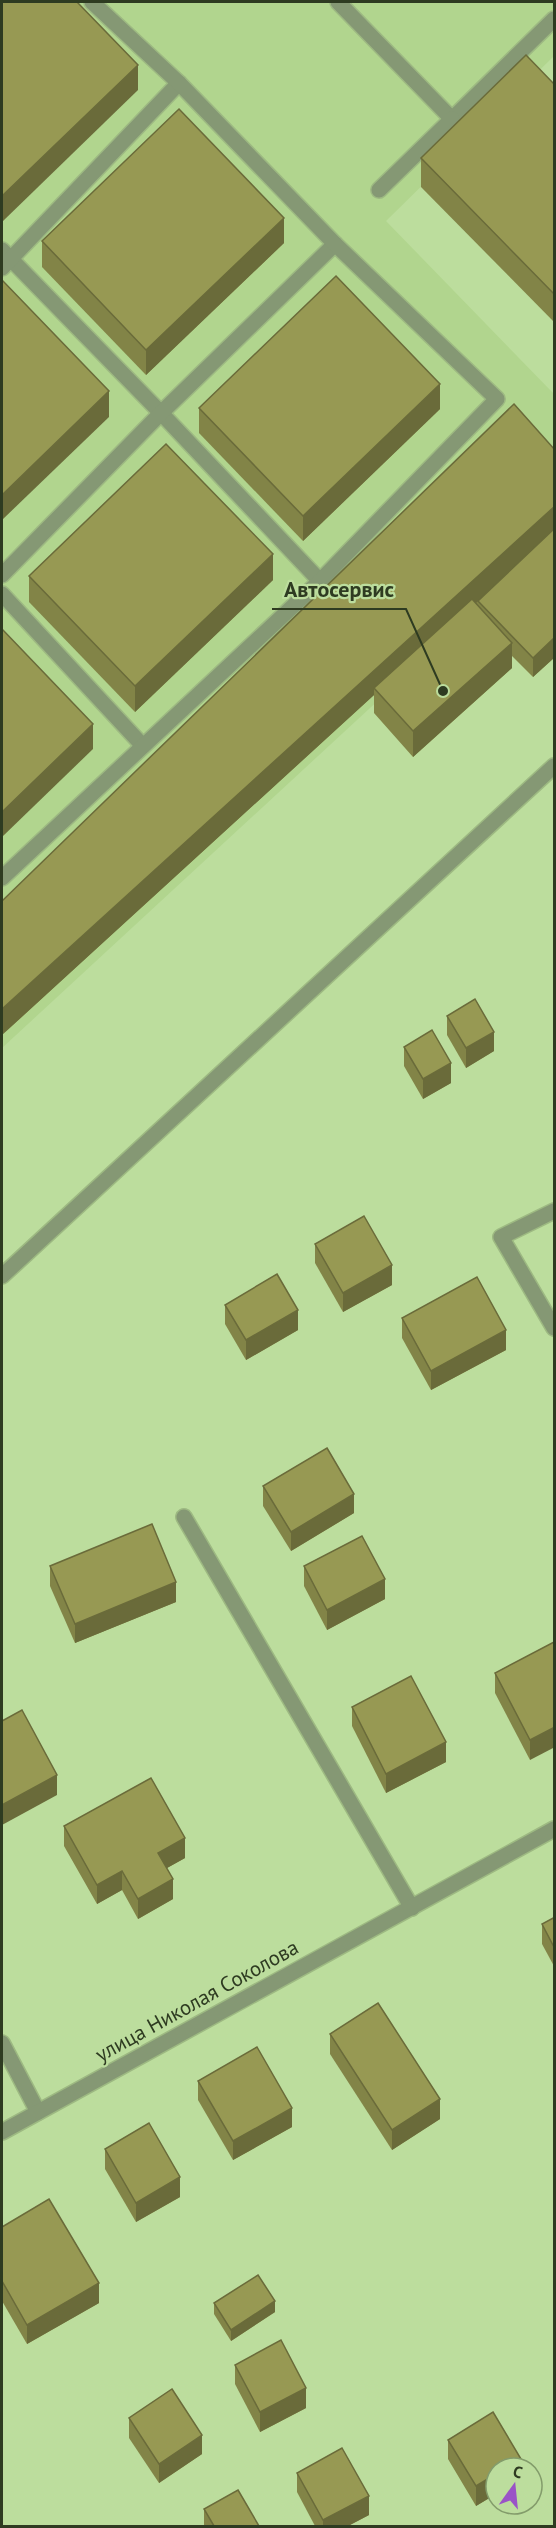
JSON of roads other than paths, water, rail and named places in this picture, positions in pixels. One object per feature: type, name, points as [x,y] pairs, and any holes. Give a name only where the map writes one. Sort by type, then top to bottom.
[{"type":"street","points":[[2,878],[320,581],[496,399],[336,244],[179,82],[92,2]]},
{"type":"street","points":[[338,2],[452,119]]},
{"type":"street","points":[[379,190],[555,19]]},
{"type":"street","points":[[179,82],[4,259],[161,413],[320,581]]},
{"type":"street","points":[[2,575],[161,413],[336,244]]},
{"type":"street","points":[[2,594],[143,746]]},
{"type":"street","points":[[2,1276],[555,766]]},
{"type":"street","points":[[555,1211],[501,1237],[555,1328]]},
{"type":"street","points":[[184,1517],[412,1908]]},
{"type":"street","name":"улица Николая Соколова","points":[[2,2132],[555,1829]]},
{"type":"street","points":[[2,2043],[38,2112]]},
{"type":"place","name":"Автосервис","points":[[443,691]]}]
